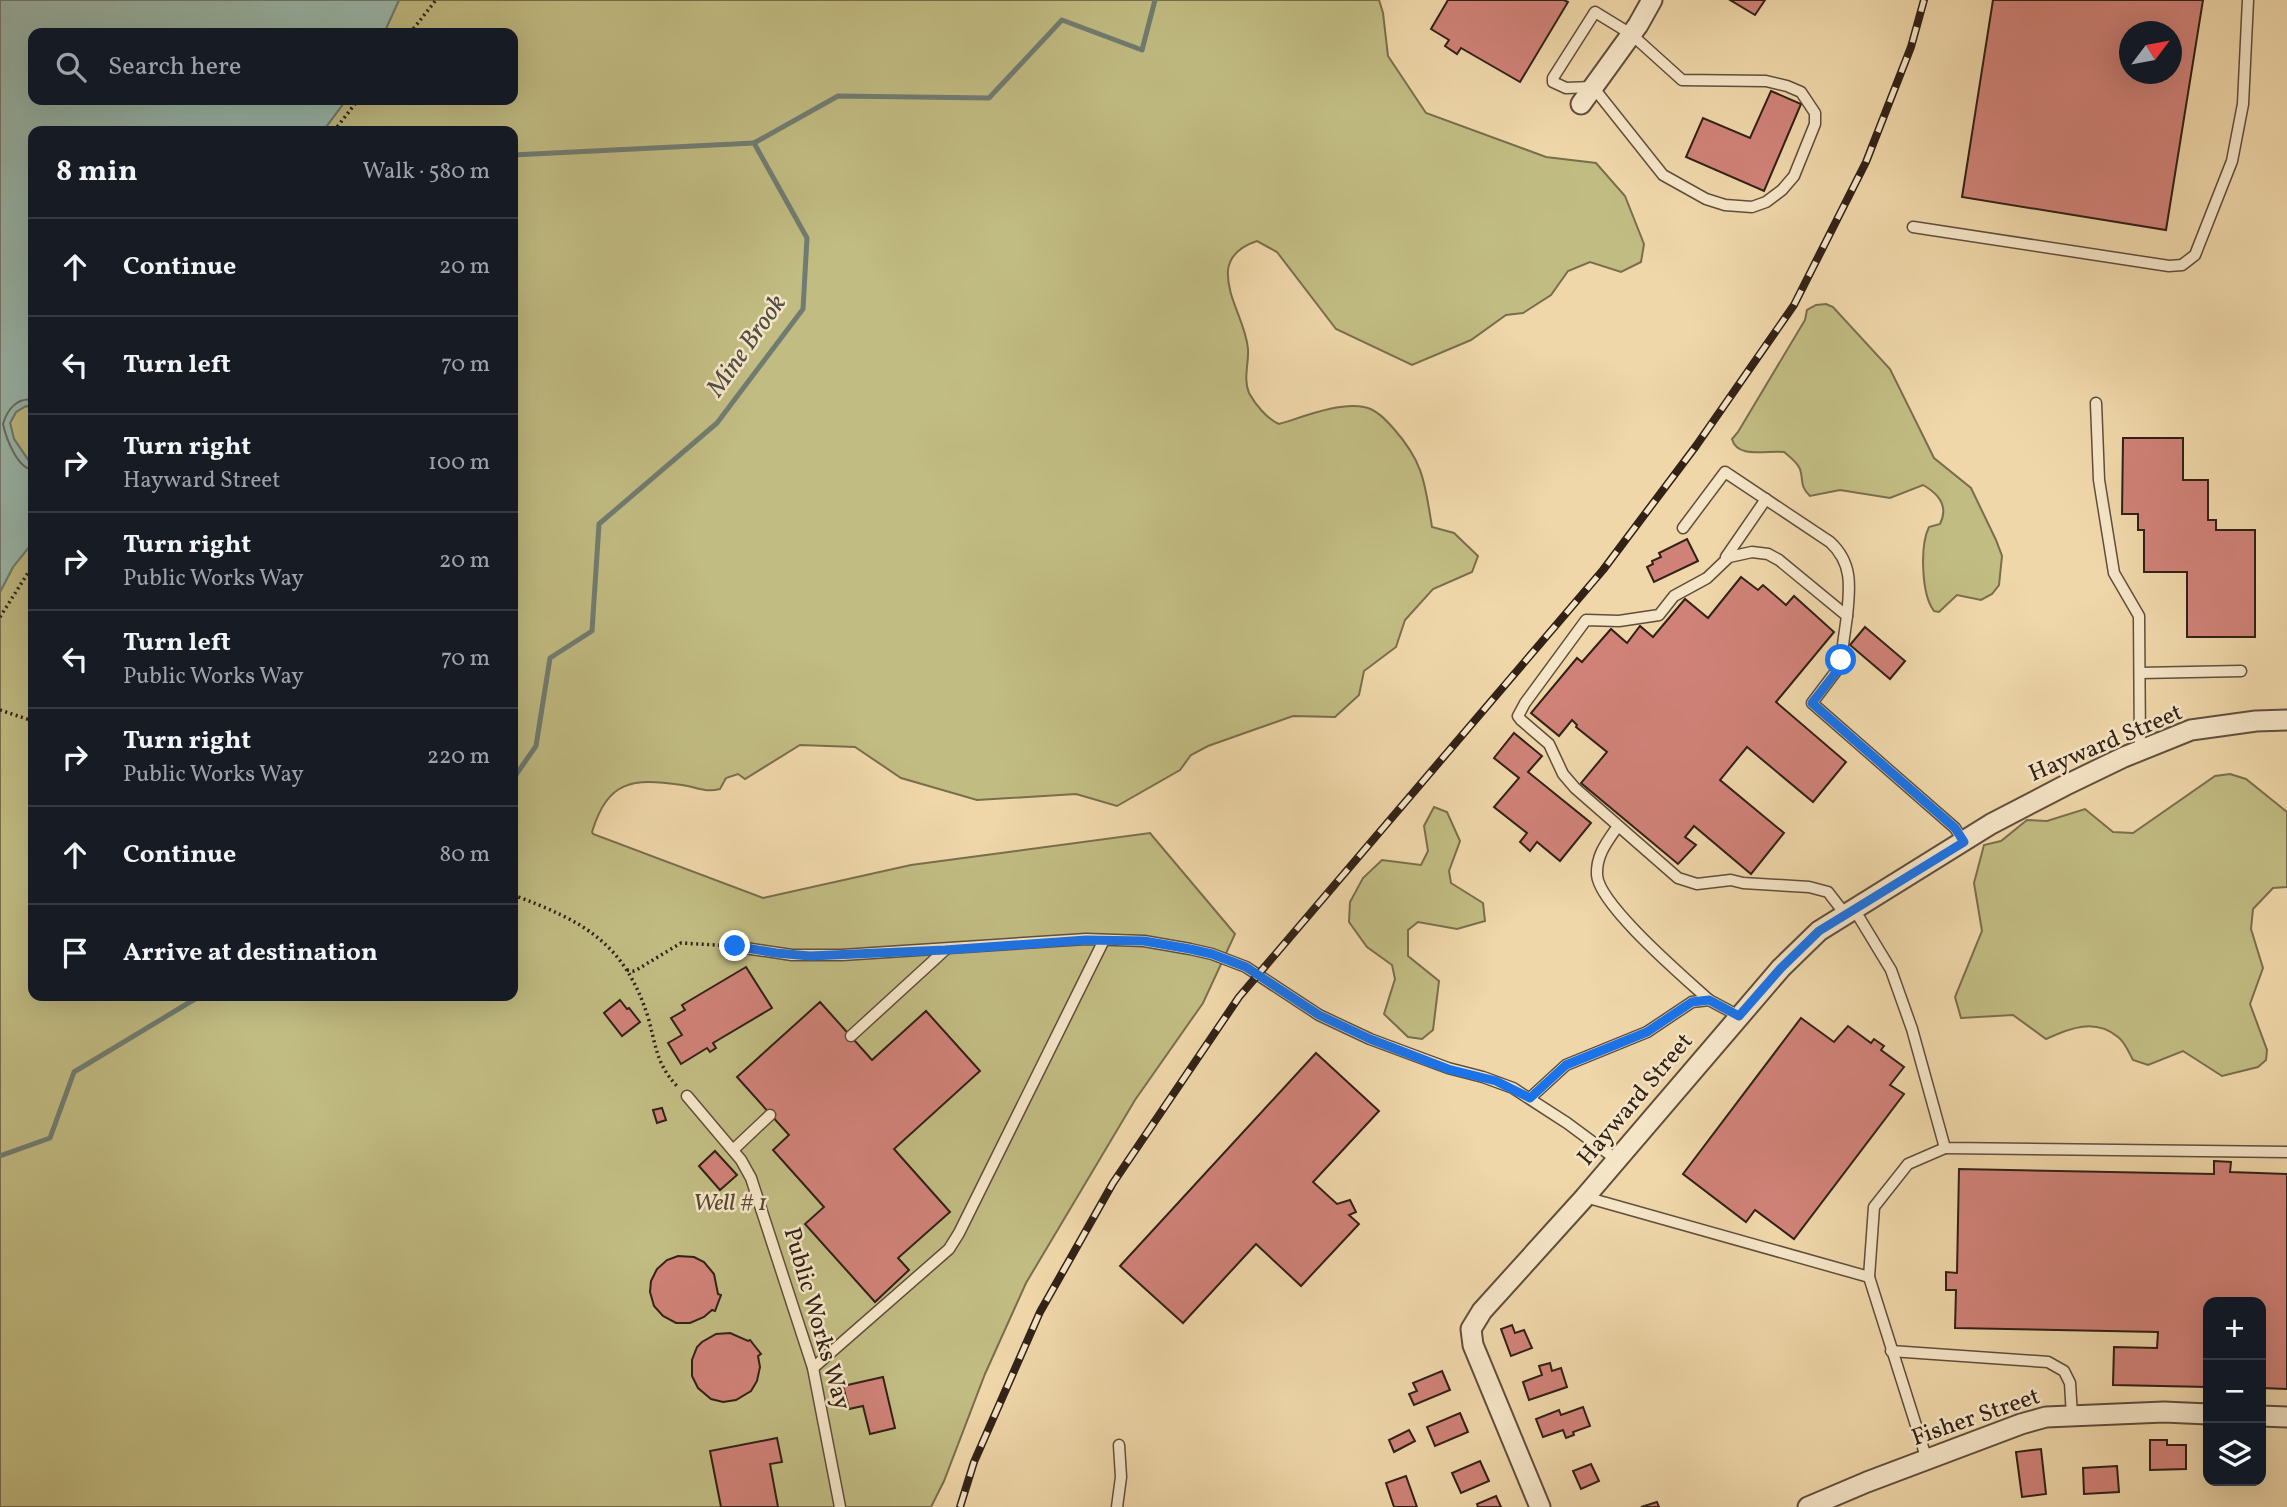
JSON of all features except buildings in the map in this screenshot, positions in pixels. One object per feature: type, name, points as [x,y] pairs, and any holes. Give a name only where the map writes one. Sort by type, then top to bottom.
[{"type":"street","points":[[1581,104],[1653,0]]},
{"type":"street","name":"Hayward Street","points":[[1540,1507],[1474,1345],[1471,1329],[1490,1300],[1585,1197],[1781,968],[1819,931],[1850,911],[1991,824],[2064,786],[2190,730],[2256,721],[2287,720]]},
{"type":"street","name":"Fisher Street","points":[[1808,1507],[2021,1424],[2046,1417],[2164,1412],[2203,1414]]},
{"type":"street","points":[[2266,1416],[2287,1418]]},
{"type":"lane","points":[[1913,227],[2169,266],[2182,265],[2195,255],[2231,161],[2243,104],[2248,0]]},
{"type":"lane","points":[[1595,12],[1632,34],[1682,80],[1766,81],[1801,92],[1815,113],[1815,124],[1794,176],[1782,190],[1766,202],[1752,207],[1725,205],[1706,199],[1663,174],[1593,87],[1566,88],[1553,82],[1595,12]]},
{"type":"lane","points":[[2096,403],[2099,480],[2114,573],[2139,616],[2140,751]]},
{"type":"lane","points":[[1683,528],[1725,472],[1830,542],[1841,553],[1848,580],[1847,616],[1840,666],[1812,703],[1955,828],[1964,842]]},
{"type":"lane","points":[[1724,561],[1766,499]]},
{"type":"lane","points":[[1847,616],[1779,559],[1768,554],[1744,553],[1729,557],[1707,578],[1674,596],[1659,615],[1619,621],[1586,620],[1518,716],[1549,744],[1563,774],[1575,788],[1678,878],[1697,884],[1731,880],[1809,887],[1828,892],[1850,911],[1891,970],[1912,1029],[1944,1149]]},
{"type":"lane","points":[[2140,673],[2241,671]]},
{"type":"lane","points":[[1618,826],[1602,849],[1597,865],[1598,884],[1602,893],[1632,926],[1709,1000],[1739,1016]]},
{"type":"lane","points":[[813,1368],[949,1249],[1104,940]]},
{"type":"lane","points":[[745,948],[810,956],[1104,940],[1144,941],[1212,954],[1236,962],[1319,1015],[1370,1039],[1448,1069],[1496,1081],[1530,1098],[1617,1160]]},
{"type":"lane","points":[[851,1036],[945,950]]},
{"type":"lane","points":[[1530,1098],[1566,1065],[1647,1032],[1692,1002],[1709,1000]]},
{"type":"lane","name":"Public Works Way","points":[[687,1096],[733,1150],[751,1178],[813,1368],[841,1507]]},
{"type":"lane","points":[[733,1150],[770,1115]]},
{"type":"lane","points":[[1927,1460],[1869,1277],[1874,1207],[1908,1164],[1944,1149],[2287,1152]]},
{"type":"lane","points":[[1585,1197],[1869,1277]]},
{"type":"lane","points":[[1892,1351],[2048,1362],[2064,1371],[2070,1383],[2072,1416]]},
{"type":"lane","points":[[1117,1507],[1121,1477],[1119,1445]]},
{"type":"path","points":[[414,28],[436,0]]},
{"type":"path","points":[[338,126],[354,105]]},
{"type":"path","points":[[0,617],[28,573]]},
{"type":"path","points":[[0,710],[28,719]]},
{"type":"path","points":[[518,897],[580,925],[612,951],[627,970],[647,1016],[660,1063],[670,1079],[687,1096]]},
{"type":"path","points":[[627,970],[634,971],[681,943],[745,948]]},
{"type":"green space","name":"Well # 1","points":[[399,0],[1379,0],[1388,56],[1426,113],[1546,157],[1596,163],[1625,196],[1644,244],[1641,262],[1621,272],[1590,262],[1568,271],[1551,295],[1523,313],[1506,315],[1471,340],[1412,365],[1336,329],[1277,252],[1257,241],[1242,248],[1231,259],[1228,280],[1248,349],[1247,388],[1258,406],[1279,424],[1344,407],[1364,407],[1377,412],[1412,453],[1425,486],[1432,527],[1454,533],[1478,556],[1472,572],[1433,589],[1405,620],[1396,647],[1364,671],[1359,695],[1335,717],[1293,716],[1208,746],[1191,755],[1180,770],[1117,806],[1076,794],[977,800],[901,778],[855,747],[800,745],[745,779],[738,774],[726,778],[720,789],[705,790],[649,782],[624,786],[614,792],[598,815],[593,834],[763,898],[911,865],[1150,833],[1235,934],[1203,1003],[1135,1100],[1026,1283],[985,1374],[944,1481],[931,1507],[0,1507],[0,592],[13,567],[28,548],[28,1001],[518,1001],[518,126],[327,126],[342,105],[518,105],[518,28],[386,28]]},
{"type":"green space","points":[[1826,304],[1833,307],[1890,369],[1934,458],[1971,488],[2002,556],[1999,585],[1992,594],[1981,600],[1957,595],[1939,612],[1934,611],[1924,582],[1924,545],[1929,527],[1940,524],[1943,518],[1943,506],[1934,492],[1923,485],[1890,498],[1840,490],[1810,496],[1803,486],[1799,466],[1784,452],[1746,451],[1735,445],[1732,439],[1805,320],[1807,310]]},
{"type":"green space","points":[[28,406],[28,460],[14,439],[10,423],[16,412]]},
{"type":"green space","points":[[2230,774],[2246,779],[2287,812],[2287,887],[2273,888],[2253,909],[2251,929],[2263,968],[2250,1004],[2267,1050],[2266,1060],[2258,1067],[2222,1076],[2183,1051],[2148,1065],[2133,1060],[2120,1039],[2109,1031],[2091,1026],[2064,1031],[2046,1039],[2013,1015],[1961,1018],[1955,997],[1982,931],[1974,883],[1984,845],[2001,841],[2027,820],[2047,821],[2085,809],[2113,832],[2133,833],[2215,776]]},
{"type":"green space","points":[[1434,807],[1447,812],[1460,841],[1449,871],[1451,883],[1483,903],[1485,921],[1457,929],[1418,922],[1408,930],[1408,956],[1439,981],[1433,1030],[1422,1039],[1408,1037],[1384,1014],[1395,979],[1392,965],[1367,947],[1349,922],[1350,902],[1363,878],[1382,860],[1421,865],[1428,851],[1424,826]]},
{"type":"water","points":[[0,0],[399,0],[386,28],[28,28],[28,105],[342,105],[327,126],[28,126],[28,406],[16,412],[10,423],[14,439],[28,460],[28,548],[13,567],[0,592]]},
{"type":"waterway","name":"Mine Brook","points":[[518,772],[536,746],[550,658],[592,631],[599,524],[717,423],[803,309],[807,238],[754,143],[838,96],[989,98],[1062,20],[1142,50],[1155,0]]},
{"type":"waterway","points":[[518,155],[754,143]]},
{"type":"waterway","name":"Mine Brook","points":[[0,1156],[50,1138],[74,1072],[192,1001]]},
{"type":"railway","points":[[960,1507],[974,1462],[1040,1312],[1113,1183],[1239,997],[1603,570],[1696,446],[1794,305],[1866,162],[1911,47],[1924,0]]},
{"type":"route","points":[[735,946],[810,956],[901,953],[1086,940],[1144,941],[1190,949],[1246,967],[1319,1015],[1370,1039],[1448,1069],[1496,1081],[1530,1098],[1555,1072],[1566,1065],[1658,1027],[1685,1005],[1699,999],[1717,1003],[1739,1016],[1781,968],[1819,931],[1964,842],[1955,828],[1812,703],[1837,671],[1841,660]]}]
